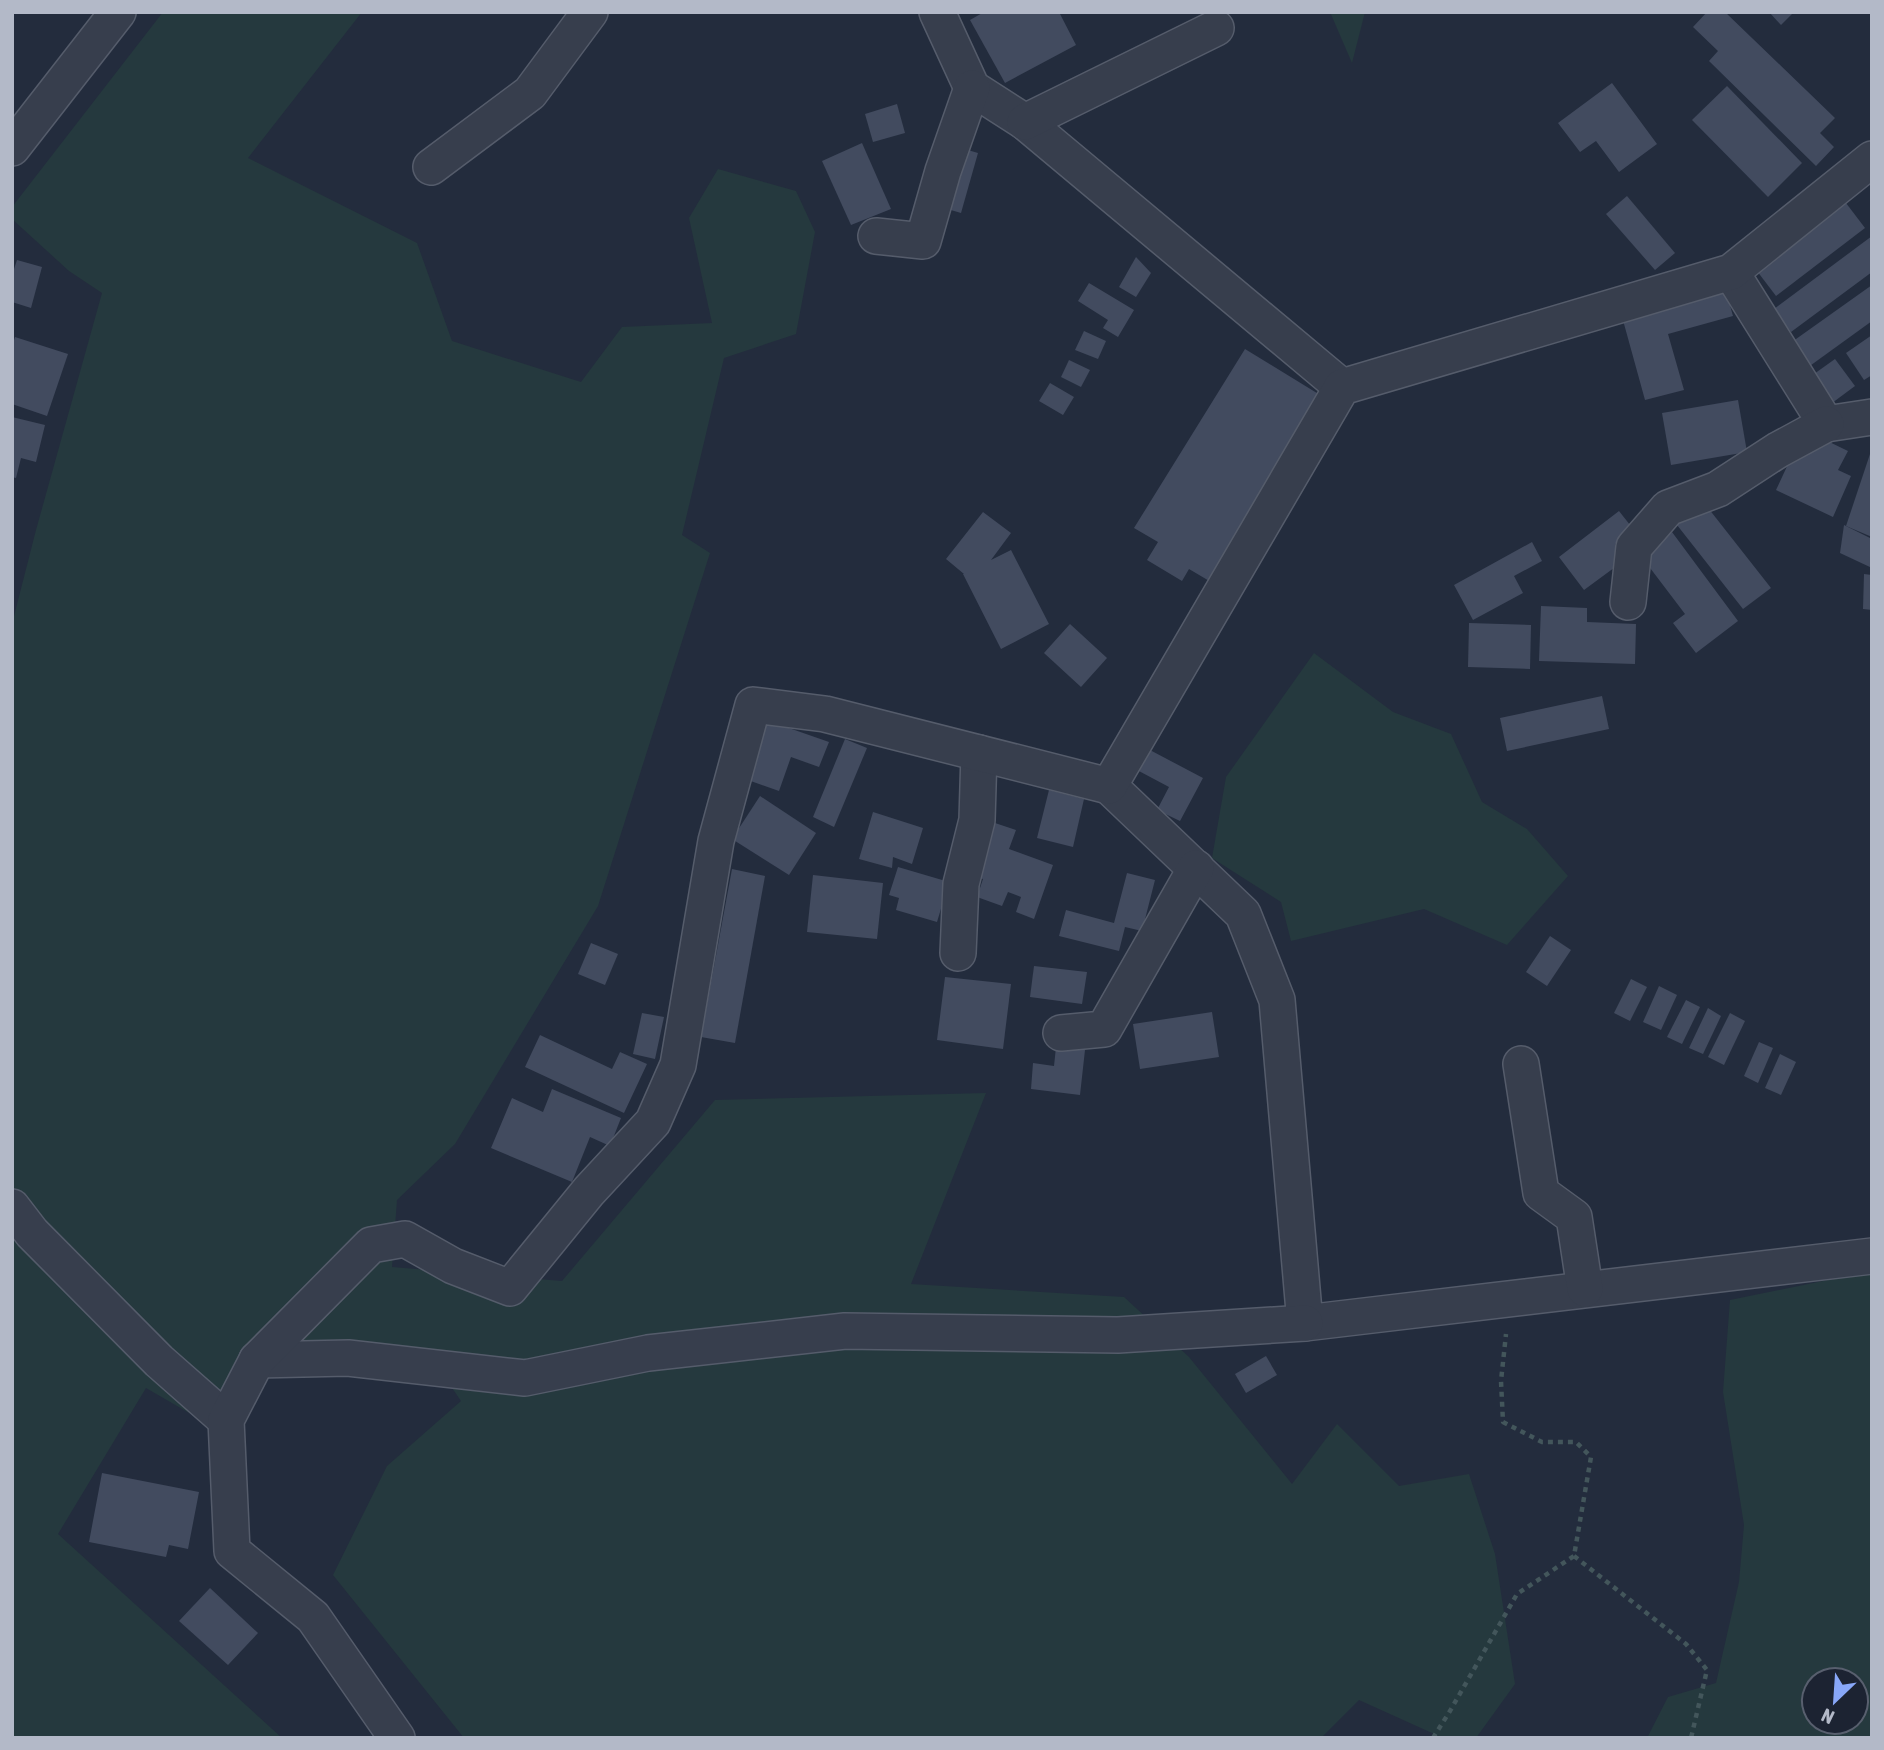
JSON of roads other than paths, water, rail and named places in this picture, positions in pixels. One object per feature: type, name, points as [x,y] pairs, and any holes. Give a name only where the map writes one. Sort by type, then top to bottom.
[{"type":"street","points":[[12,148],[118,12]]},
{"type":"street","points":[[431,167],[530,93],[590,12]]},
{"type":"street","points":[[937,12],[972,88],[1025,122],[1342,387]]},
{"type":"street","points":[[1025,122],[1216,28]]},
{"type":"street","points":[[876,236],[923,241],[943,171],[972,88]]},
{"type":"street","points":[[1109,786],[1342,387],[1731,272],[1872,159]]},
{"type":"street","points":[[1731,272],[1826,424]]},
{"type":"street","points":[[1628,603],[1634,547],[1668,508],[1718,489],[1778,450],[1826,424],[1872,418]]},
{"type":"street","points":[[397,1738],[313,1617],[232,1551],[226,1420],[257,1360],[371,1245],[405,1239],[453,1266],[510,1288],[589,1191],[653,1122],[678,1065],[716,841],[753,705],[825,714],[1109,786],[1243,914],[1277,1000],[1305,1323]]},
{"type":"street","points":[[958,953],[961,884],[977,820],[979,753]]},
{"type":"street","points":[[1061,1033],[1104,1029],[1196,868]]},
{"type":"street","points":[[1521,1064],[1541,1193],[1574,1217],[1585,1289]]},
{"type":"street","points":[[12,1207],[32,1233],[159,1361],[226,1420]]},
{"type":"street","points":[[257,1360],[348,1358],[525,1378],[648,1353],[845,1331],[1118,1335],[1305,1323],[1872,1256]]}]
